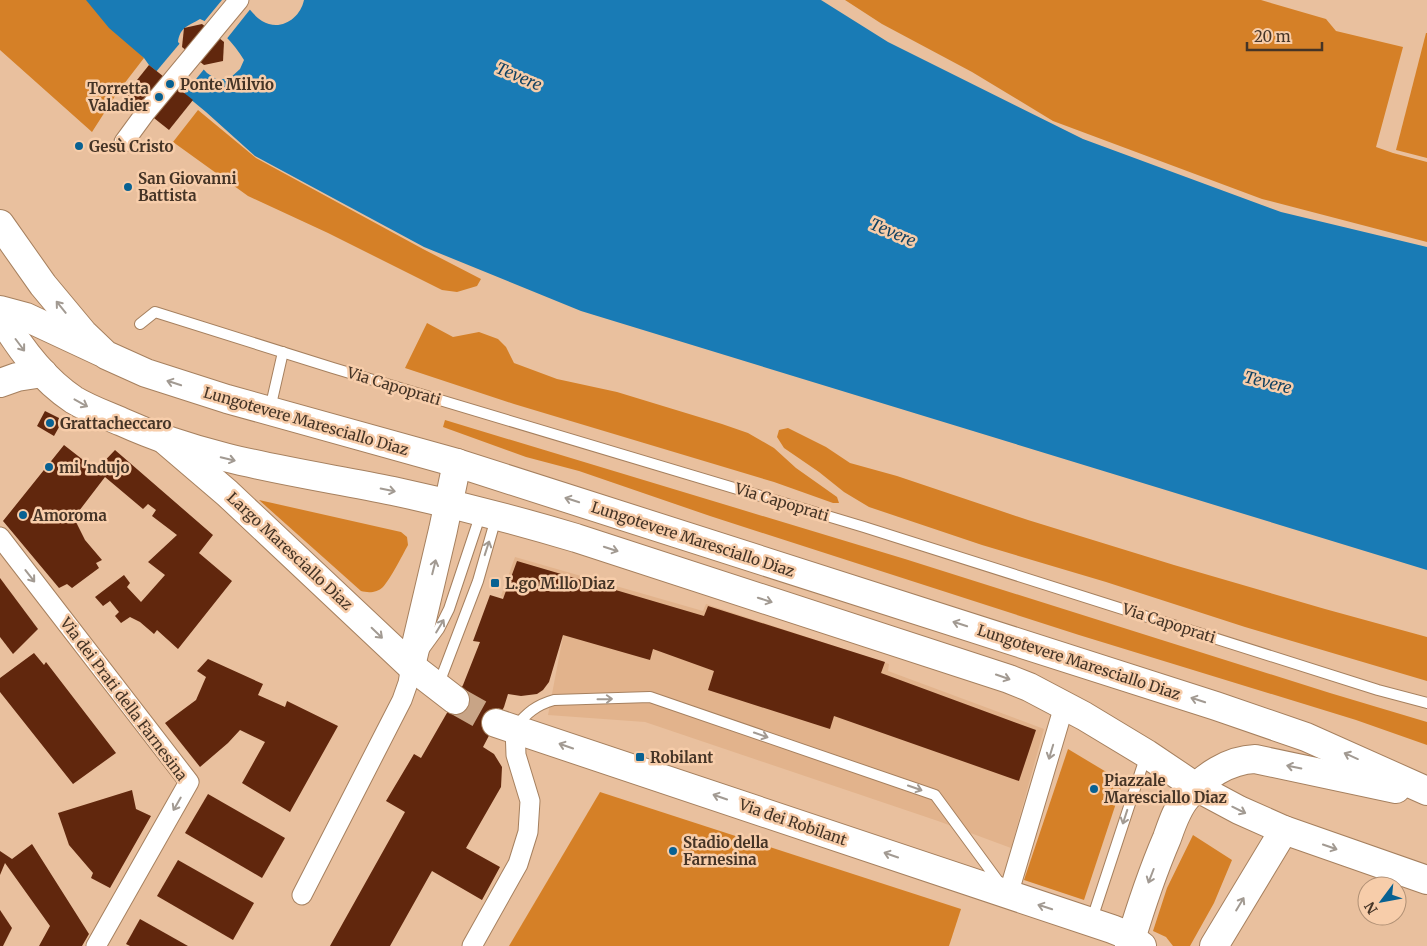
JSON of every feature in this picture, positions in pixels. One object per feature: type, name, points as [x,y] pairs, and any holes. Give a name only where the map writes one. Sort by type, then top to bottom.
[{"type":"main road","name":"Lungotevere Maresciallo Diaz","points":[[3,227],[64,311],[106,355],[164,380],[457,463],[1235,712],[1306,737],[1427,791]]},
{"type":"main road","points":[[0,310],[26,316],[106,355]]},
{"type":"main road","points":[[0,315],[13,336],[43,373],[62,391],[86,406],[165,440],[228,459],[394,491],[576,538],[1009,679],[1029,687],[1064,706],[1147,754],[1196,787],[1240,810],[1284,830],[1427,880]]},
{"type":"main road","points":[[0,383],[17,377],[43,373]]},
{"type":"main road","name":"Largo Maresciallo Diaz","points":[[165,440],[227,493],[412,666]]},
{"type":"main road","points":[[446,693],[412,666],[457,463]]},
{"type":"main road","name":"Via dei Robilant","points":[[505,725],[1091,922]]},
{"type":"main road","points":[[1091,922],[1134,943],[1144,895],[1177,813],[1196,787],[1224,766],[1241,760],[1256,759],[1427,795]]},
{"type":"main road","points":[[1214,946],[1284,830]]},
{"type":"street","points":[[124,142],[152,105],[239,0]]},
{"type":"street","name":"Via dei Prati della Farnesina","points":[[0,537],[189,782],[96,946]]},
{"type":"street","points":[[302,895],[402,700],[412,666]]},
{"type":"street","points":[[1008,895],[1064,706]]},
{"type":"street","points":[[472,946],[518,864],[528,832],[530,801],[505,725]]},
{"type":"lane","name":"Via Capoprati","points":[[140,324],[155,312],[864,526],[1378,690],[1427,703]]},
{"type":"lane","points":[[270,410],[283,352]]},
{"type":"lane","points":[[412,666],[439,630],[489,514]]},
{"type":"lane","points":[[446,693],[478,581],[489,514]]},
{"type":"lane","points":[[505,725],[532,709],[554,700],[650,697],[935,795],[1008,895]]},
{"type":"lane","points":[[1091,922],[1147,754]]},
{"type":"shaded area","points":[[0,0],[92,0],[144,58],[117,93],[92,132],[0,50]]},
{"type":"shaded area","points":[[845,0],[1261,0],[1326,19],[1336,31],[1403,47],[1376,147],[1427,162],[1427,242],[1262,199],[1053,121],[972,72],[882,24]]},
{"type":"shaded area","points":[[1427,33],[1427,158],[1396,150]]},
{"type":"shaded area","points":[[198,110],[256,158],[481,279],[477,286],[457,292],[442,290],[328,233],[248,196],[173,142]]},
{"type":"shaded area","points":[[427,323],[453,337],[479,332],[498,339],[506,347],[514,363],[557,379],[617,392],[748,433],[774,448],[796,468],[837,497],[839,503],[833,503],[774,482],[514,404],[405,368]]},
{"type":"shaded area","points":[[445,420],[905,559],[1427,722],[1427,745],[1356,720],[1079,635],[710,516],[579,471],[526,457],[443,427]]},
{"type":"shaded area","points":[[788,428],[826,447],[850,463],[897,476],[1028,520],[1174,565],[1427,637],[1427,681],[1245,627],[1106,582],[982,545],[869,507],[844,492],[784,448],[777,437],[779,430]]},
{"type":"shaded area","points":[[259,500],[401,532],[407,537],[408,545],[383,587],[372,592],[361,591]]},
{"type":"shaded area","points":[[515,557],[703,611],[706,604],[889,664],[888,671],[1044,729],[1011,848],[938,821],[645,722],[548,715],[563,636],[541,610],[501,596]]},
{"type":"shaded area","points":[[1068,749],[1123,782],[1084,900],[1024,880]]},
{"type":"shaded area","name":"Stadio della Farnesina","points":[[600,792],[961,909],[949,946],[509,946]]},
{"type":"shaded area","points":[[1193,835],[1232,860],[1214,903],[1190,946],[1173,946],[1166,937],[1153,931],[1167,888]]},
{"type":"water","name":"Tevere","points":[[86,0],[242,0],[259,19],[276,25],[288,22],[294,18],[302,7],[304,0],[821,0],[888,42],[1083,139],[1281,212],[1427,247],[1427,570],[581,311],[424,247],[255,156],[109,28]],"holes":[[[200,19],[225,36],[244,60],[240,69],[229,79],[216,79],[207,73],[178,42],[185,28]]]},
{"type":"pier","points":[[222,0],[246,0],[252,7],[225,41],[222,36],[203,23]]},
{"type":"pier","points":[[181,42],[205,68],[183,95],[155,73]]},
{"type":"building","points":[[202,24],[224,42],[223,61],[204,65],[182,47],[184,28]]},
{"type":"building","name":"Torretta Valadier","points":[[149,65],[193,100],[169,130],[125,95]]},
{"type":"building","name":"Grattacheccaro","points":[[45,411],[63,420],[54,436],[37,426]]},
{"type":"building","points":[[64,445],[96,470],[115,450],[213,535],[199,553],[232,581],[178,649],[157,630],[154,634],[140,622],[130,617],[121,623],[115,616],[119,612],[110,601],[103,606],[95,597],[124,575],[130,583],[127,587],[141,602],[165,575],[148,562],[177,535],[152,516],[156,510],[148,504],[143,509],[105,477],[79,511],[77,524],[85,540],[102,560],[96,563],[99,568],[72,588],[67,584],[59,588],[3,521]]},
{"type":"building","points":[[517,561],[704,616],[708,606],[885,662],[881,673],[1036,730],[1019,781],[834,716],[830,729],[708,690],[714,671],[653,649],[650,660],[563,635],[549,682],[537,694],[521,696],[508,694],[504,707],[483,747],[494,754],[502,767],[501,787],[466,848],[500,867],[482,900],[432,871],[390,946],[330,946],[405,812],[386,801],[414,754],[421,758],[463,685],[480,642],[473,641],[490,595],[503,599]]},
{"type":"building","points":[[0,578],[38,629],[13,654],[0,637]]},
{"type":"building","points":[[34,653],[44,665],[46,662],[116,753],[73,784],[0,692],[0,678]]},
{"type":"building","points":[[208,659],[263,684],[258,695],[285,707],[287,701],[338,726],[290,812],[242,783],[265,742],[240,730],[200,767],[165,723],[196,700],[206,677],[197,671]]},
{"type":"building","points":[[132,790],[136,809],[151,816],[110,888],[91,878],[93,873],[69,845],[58,813]]},
{"type":"building","points":[[208,794],[285,838],[262,878],[185,833]]},
{"type":"building","points":[[32,844],[89,934],[82,946],[39,946],[50,926],[5,863],[0,875],[0,851],[12,859]]},
{"type":"building","points":[[178,860],[254,903],[233,940],[157,896]]},
{"type":"building","points":[[0,910],[12,928],[3,946],[0,946]]},
{"type":"building","points":[[140,919],[188,946],[130,946],[126,944]]},
{"type":"tunnel","points":[[455,700],[496,723]]},
{"type":"place","name":"Ponte Milvio","points":[[170,84]]},
{"type":"place","name":"Torretta Valadier","points":[[159,97]]},
{"type":"place","name":"Gesù Cristo","points":[[79,146]]},
{"type":"place","name":"San Giovanni Battista","points":[[128,187]]},
{"type":"place","name":"Grattacheccaro","points":[[50,423]]},
{"type":"place","name":"mi 'ndujo","points":[[49,467]]},
{"type":"place","name":"Amoroma","points":[[23,515]]},
{"type":"place","name":"L.go M.llo Diaz","points":[[495,583]]},
{"type":"place","name":"Robilant","points":[[640,757]]},
{"type":"place","name":"Piazzale Maresciallo Diaz","points":[[1094,789]]},
{"type":"place","name":"Stadio della Farnesina","points":[[673,851]]}]
